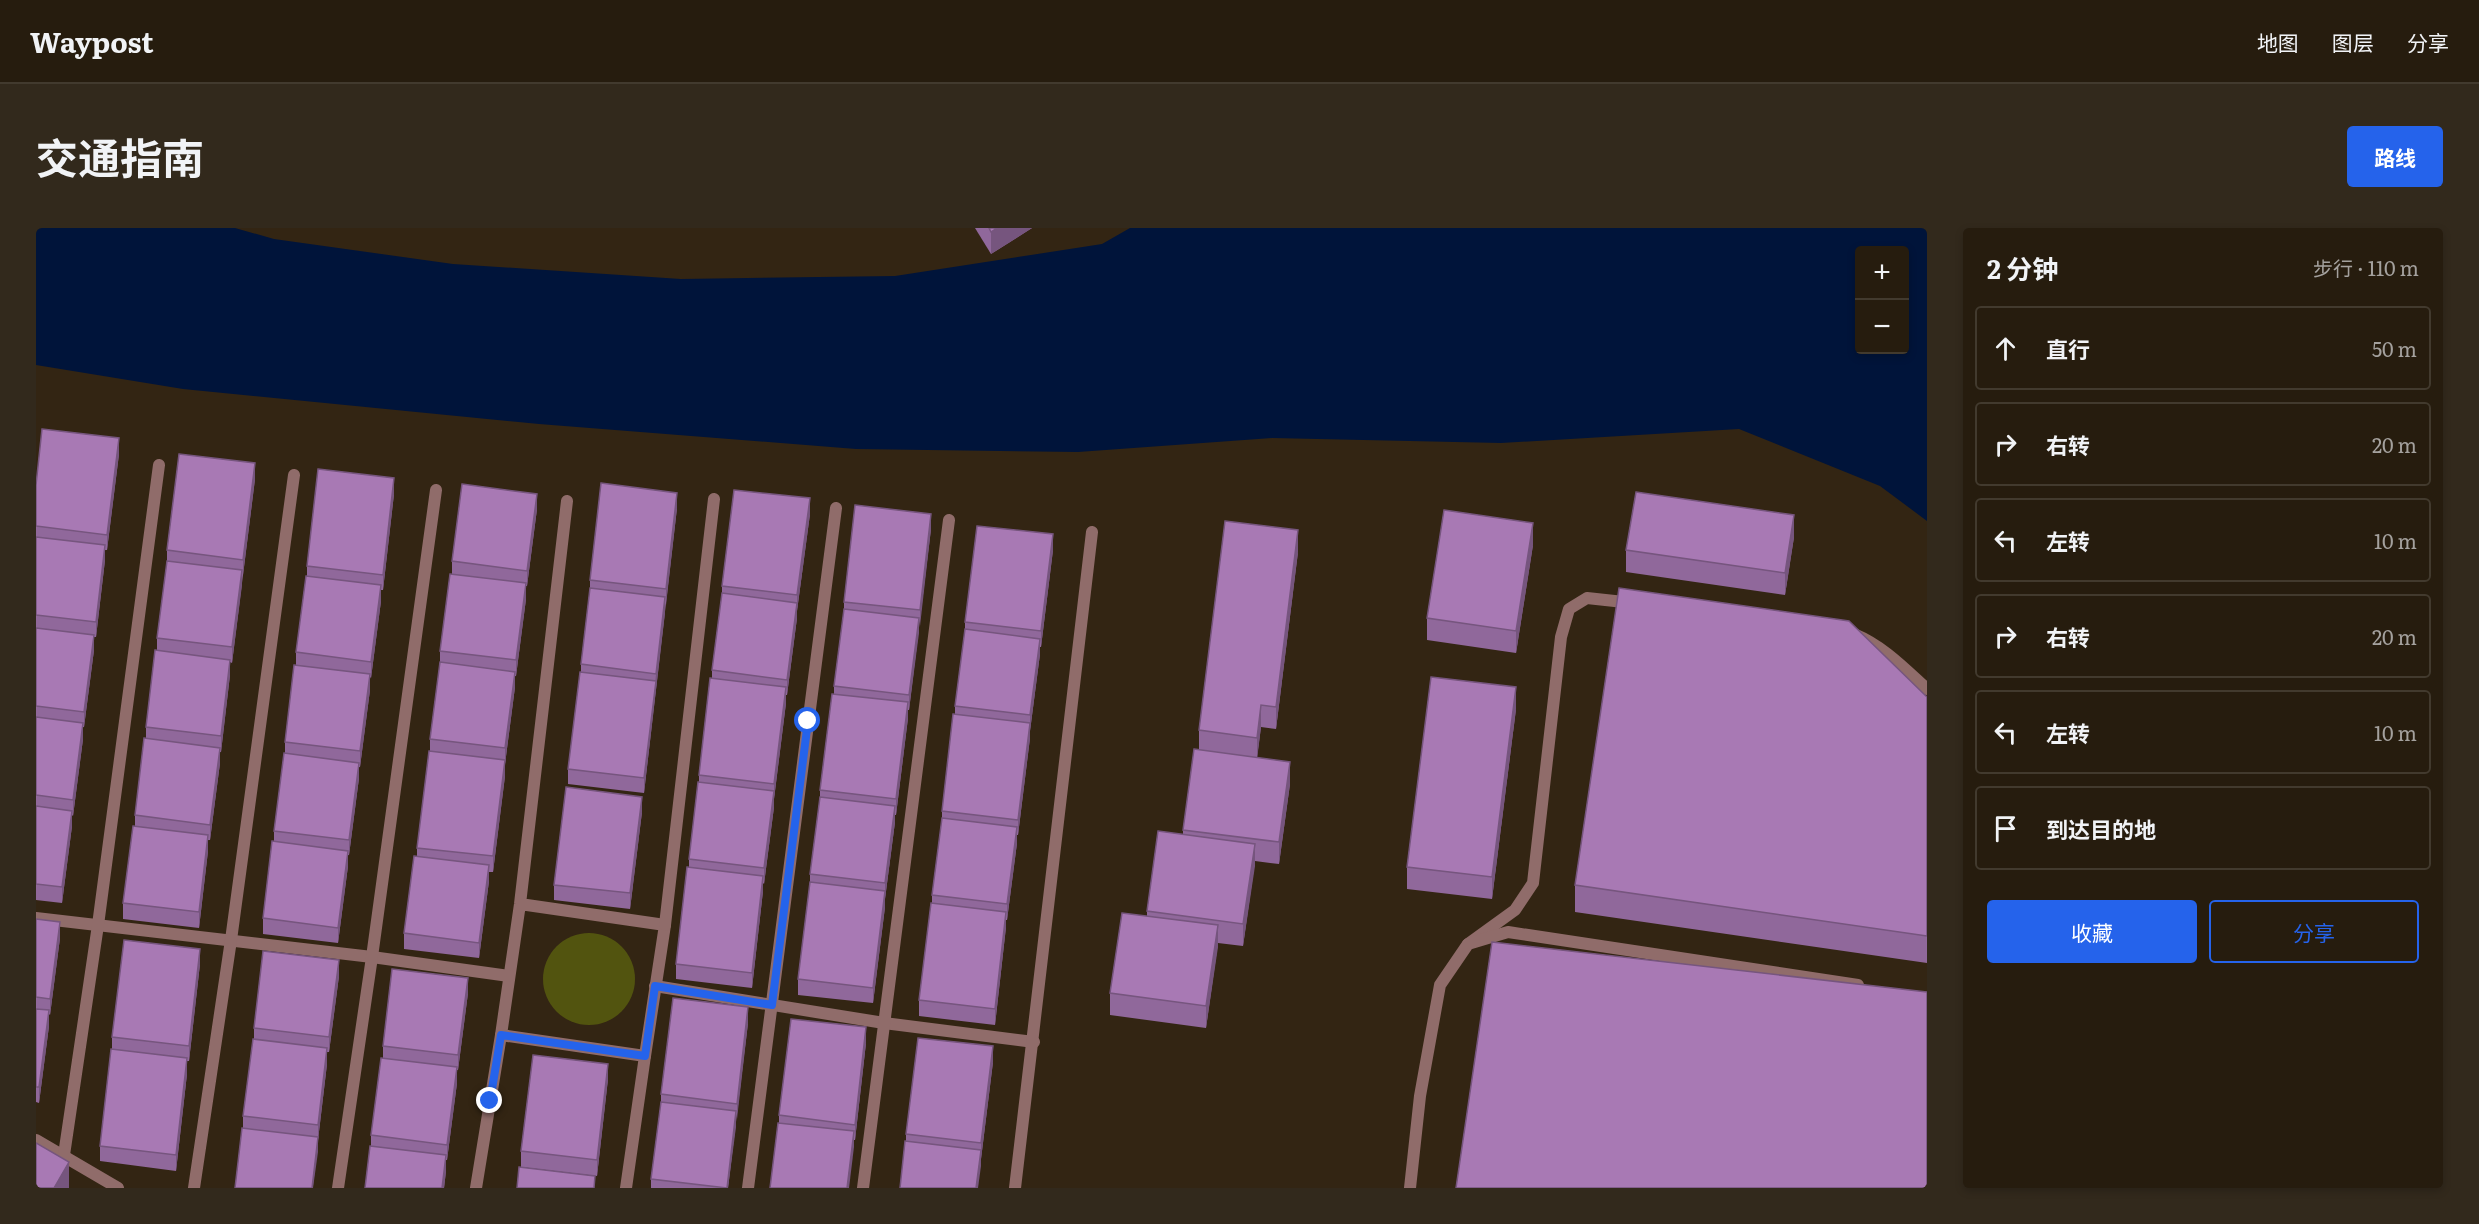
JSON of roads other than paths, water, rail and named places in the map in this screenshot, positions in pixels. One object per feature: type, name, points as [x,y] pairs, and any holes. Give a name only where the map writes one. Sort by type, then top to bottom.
[{"type":"street","points":[[64,1155],[98,925],[159,465]]},
{"type":"street","points":[[194,1188],[231,940],[294,475]]},
{"type":"street","points":[[338,1188],[436,490]]},
{"type":"street","points":[[626,1188],[665,925],[714,499]]},
{"type":"street","points":[[476,1188],[520,904],[567,501]]},
{"type":"street","points":[[748,1188],[836,508]]},
{"type":"street","points":[[863,1188],[949,520]]},
{"type":"street","points":[[1015,1188],[1034,1042],[1092,531]]},
{"type":"street","points":[[1410,1188],[1420,1095],[1440,985],[1468,944],[1515,910],[1533,884],[1561,637],[1569,609],[1587,598],[1644,604]]},
{"type":"street","points":[[1846,631],[1869,640],[1887,652],[1927,689]]},
{"type":"street","points":[[520,904],[665,925]]},
{"type":"street","points":[[36,918],[372,957],[510,976]]},
{"type":"street","points":[[1468,944],[1508,932],[1869,987]]},
{"type":"street","points":[[655,986],[884,1023],[1034,1042]]},
{"type":"street","points":[[501,1035],[645,1056]]},
{"type":"street","points":[[36,1140],[118,1188]]},
{"type":"water","points":[[36,228],[235,228],[274,239],[453,264],[681,279],[895,276],[1102,244],[1130,228],[1927,228],[1927,521],[1880,486],[1739,429],[1501,443],[1272,438],[1078,452],[856,449],[539,424],[183,389],[36,365]]}]
